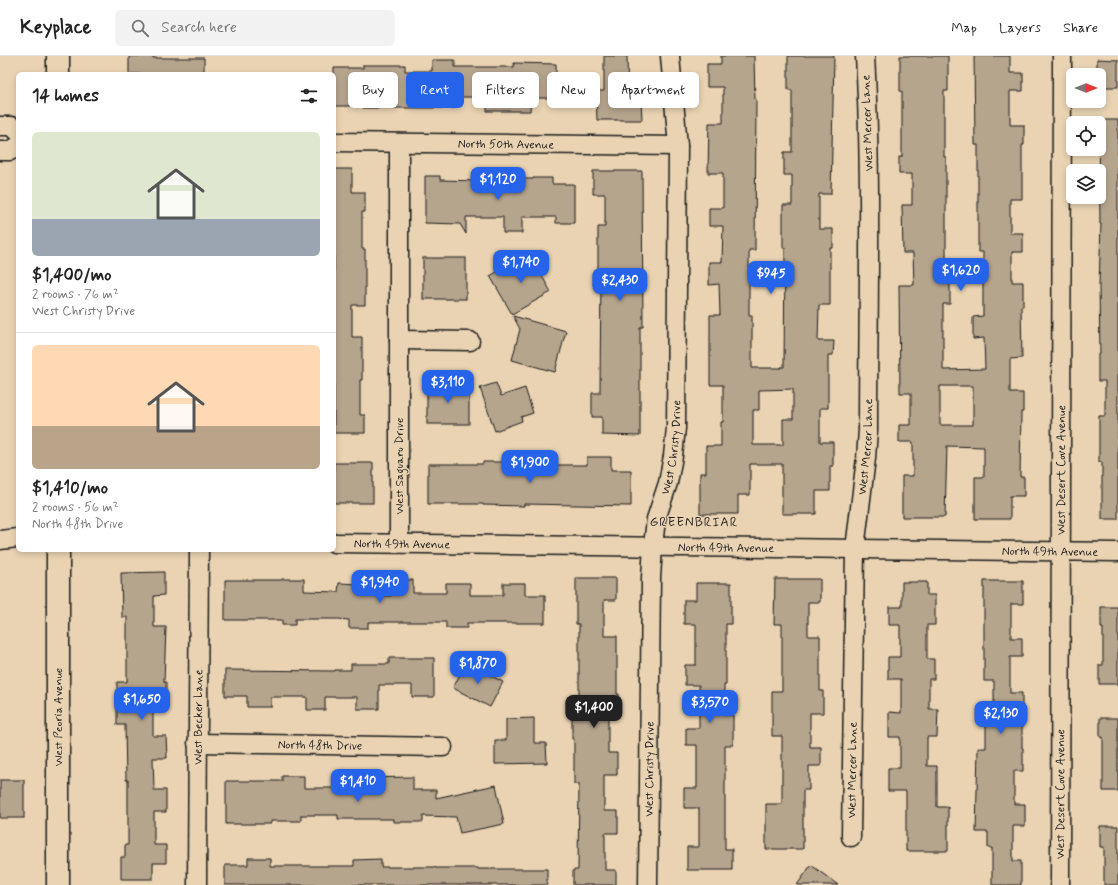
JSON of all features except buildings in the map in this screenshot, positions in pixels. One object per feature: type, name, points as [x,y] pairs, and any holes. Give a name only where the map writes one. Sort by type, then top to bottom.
[{"type":"main road","points":[[58,56],[58,72]]},
{"type":"main road","name":"West Peoria Avenue","points":[[58,552],[58,885]]},
{"type":"street","name":"West Christy Drive","points":[[648,885],[651,578],[656,520],[668,483],[676,428],[678,146],[670,56]]},
{"type":"street","name":"West Mercer Lane","points":[[851,837],[855,549],[868,430],[868,103],[865,56]]},
{"type":"street","name":"West Desert Cove Avenue","points":[[1060,885],[1062,56]]},
{"type":"street","points":[[0,126],[12,126],[16,130]]},
{"type":"street","name":"North 50th Avenue","points":[[336,142],[678,146]]},
{"type":"street","name":"West Saguaro Drive","points":[[399,143],[399,543]]},
{"type":"street","points":[[0,151],[10,151],[16,147]]},
{"type":"street","points":[[399,340],[470,341]]},
{"type":"street","points":[[0,540],[16,538]]},
{"type":"street","name":"North 49th Avenue","points":[[336,543],[1118,552]]},
{"type":"street","name":"West Becker Lane","points":[[197,885],[199,552]]},
{"type":"street","name":"North 48th Drive","points":[[197,743],[443,747]]},
{"type":"district","name":"GREENBRIAR","points":[[694,521]]}]
